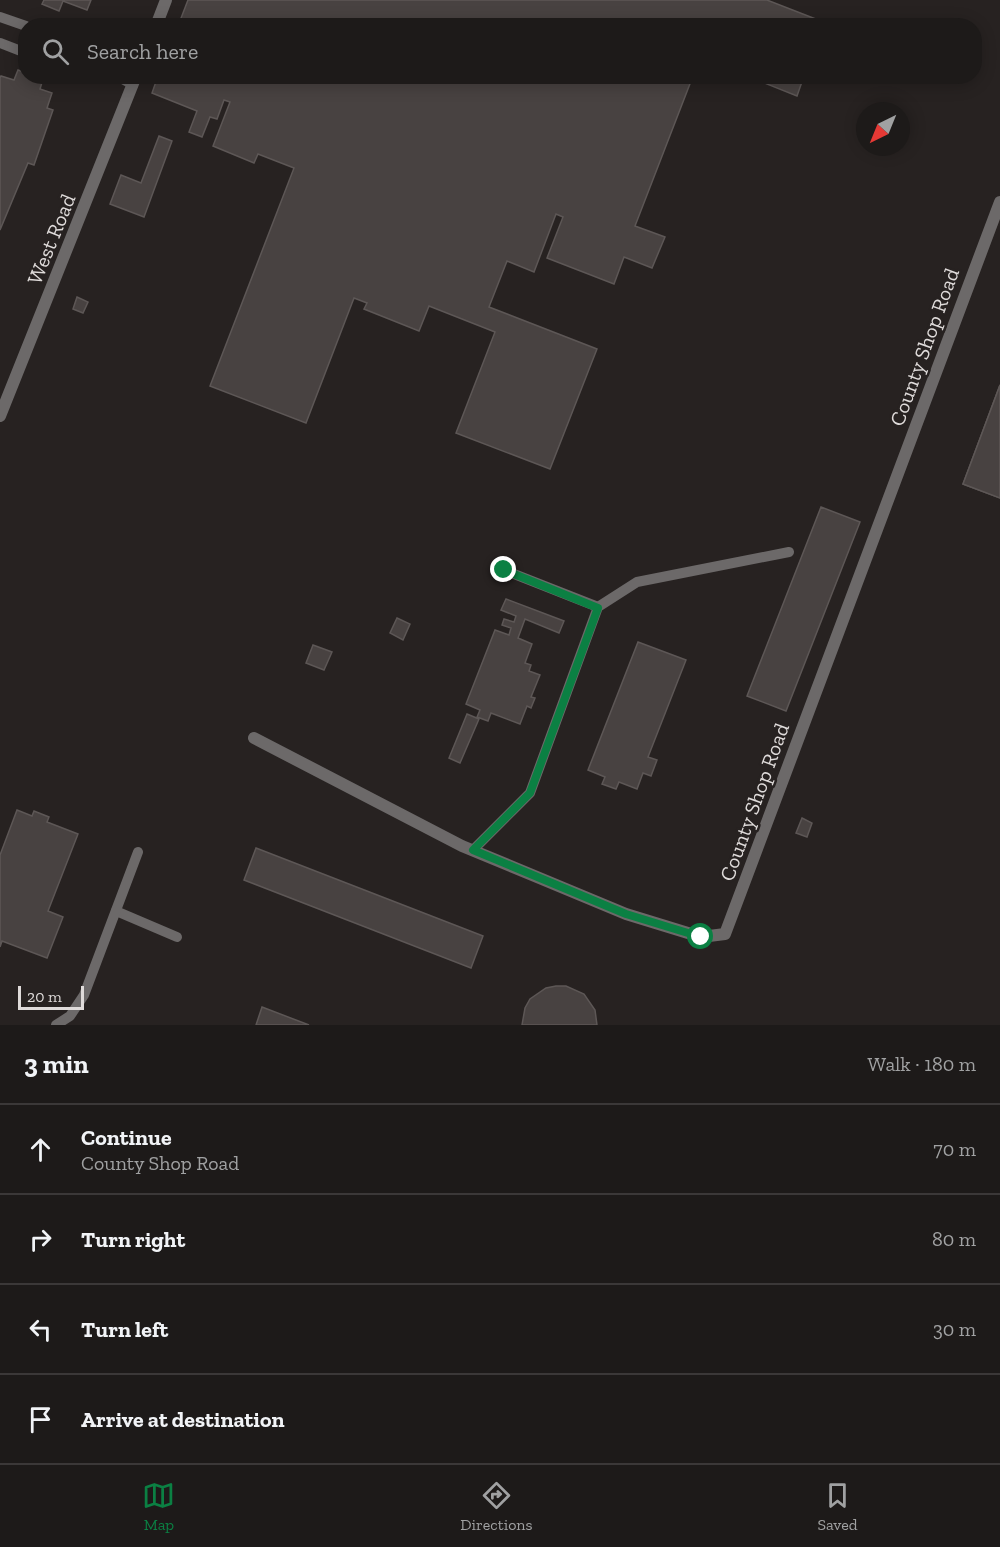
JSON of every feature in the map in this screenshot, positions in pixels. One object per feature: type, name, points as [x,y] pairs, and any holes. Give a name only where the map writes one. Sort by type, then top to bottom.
[{"type":"street","points":[[159,18],[166,0]]},
{"type":"street","name":"West Road","points":[[0,416],[133,84]]},
{"type":"street","name":"County Shop Road","points":[[254,738],[473,850],[626,914],[701,937],[725,934],[1000,202]]},
{"type":"lane","points":[[0,17],[18,23]]},
{"type":"lane","points":[[0,43],[18,50]]},
{"type":"lane","points":[[473,850],[530,793],[598,608],[637,582],[789,552]]},
{"type":"lane","points":[[504,570],[598,608]]},
{"type":"lane","points":[[56,1025],[70,1016],[84,995],[138,852]]},
{"type":"lane","points":[[116,911],[177,937]]},
{"type":"building","points":[[44,0],[91,0],[87,10],[63,1],[59,11],[42,4]]},
{"type":"building","points":[[188,0],[767,0],[813,18],[181,18]]},
{"type":"building","points":[[18,70],[18,84],[42,84],[40,89],[52,93],[47,108],[53,110],[34,165],[28,163],[0,230],[0,78],[1,76],[14,80]]},
{"type":"building","points":[[155,84],[690,84],[635,226],[665,237],[652,268],[624,257],[614,284],[547,258],[563,217],[556,214],[534,272],[507,261],[489,307],[597,349],[550,469],[456,433],[495,332],[429,306],[419,331],[364,309],[367,303],[354,298],[306,423],[210,386],[294,168],[258,154],[254,163],[213,146],[230,102],[224,100],[217,119],[210,117],[202,137],[189,132],[197,111],[152,93]]},
{"type":"building","points":[[767,84],[801,84],[797,96]]},
{"type":"building","points":[[159,136],[172,141],[144,217],[110,204],[121,175],[141,183]]},
{"type":"building","points":[[77,297],[88,302],[83,313],[73,309]]},
{"type":"building","points":[[1000,385],[1000,498],[963,484]]},
{"type":"building","points":[[1000,385],[1000,498],[963,484]]},
{"type":"building","points":[[821,507],[860,522],[786,711],[747,696]]},
{"type":"building","points":[[506,599],[564,621],[559,633],[525,619],[518,638],[532,644],[525,663],[531,665],[529,671],[540,675],[531,697],[535,698],[531,708],[527,706],[520,724],[491,713],[488,721],[477,717],[480,710],[466,704],[495,630],[509,635],[511,628],[502,625],[504,619],[514,622],[516,616],[501,610]]},
{"type":"building","points":[[397,618],[410,624],[403,640],[390,633]]},
{"type":"building","points":[[638,642],[686,660],[648,757],[657,760],[651,776],[643,773],[637,789],[619,782],[616,789],[602,784],[605,777],[588,770]]},
{"type":"building","points":[[313,645],[332,652],[324,670],[306,663]]},
{"type":"building","points":[[467,714],[479,719],[460,763],[449,758]]},
{"type":"building","points":[[17,810],[32,816],[34,811],[49,817],[47,822],[78,834],[48,911],[63,917],[47,958],[2,941],[0,947],[0,855]]},
{"type":"building","points":[[802,818],[812,823],[807,837],[796,833]]},
{"type":"building","points":[[256,848],[483,936],[471,968],[244,880]]},
{"type":"building","points":[[566,986],[584,994],[595,1010],[597,1025],[522,1025],[525,1008],[530,999],[546,988]]},
{"type":"building","points":[[262,1007],[309,1025],[256,1025]]},
{"type":"route","points":[[504,570],[598,608],[530,793],[473,850],[626,914],[701,937]]}]
